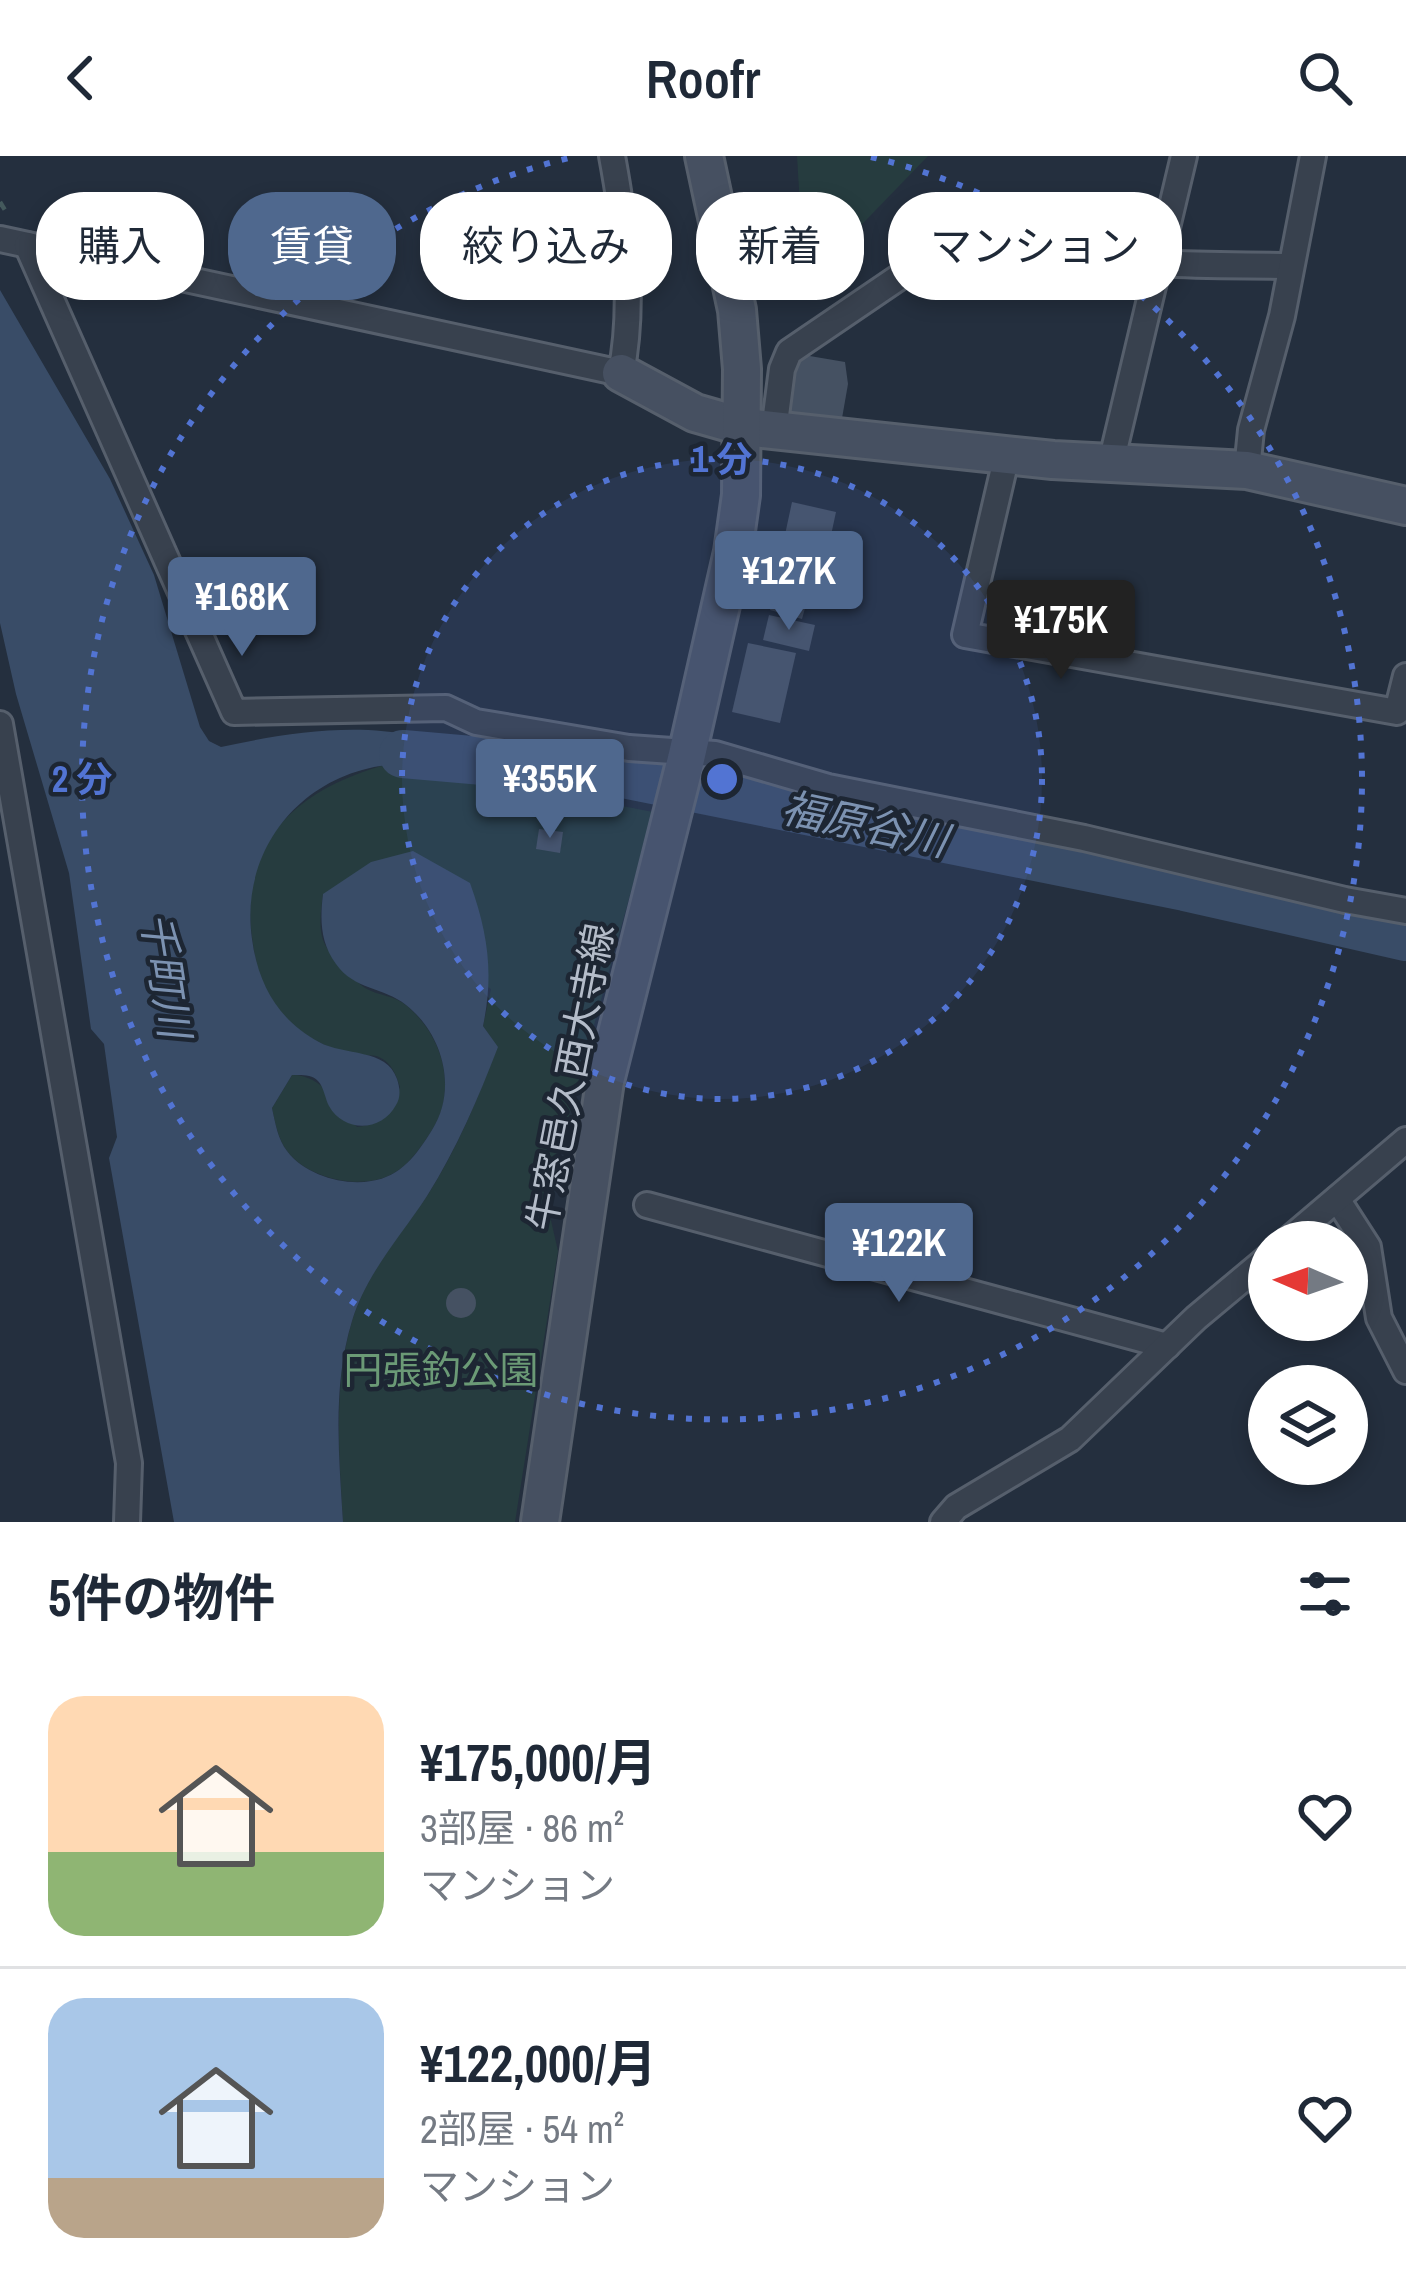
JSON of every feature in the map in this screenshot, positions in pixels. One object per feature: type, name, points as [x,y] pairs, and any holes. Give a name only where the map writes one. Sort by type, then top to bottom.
[{"type":"main road","name":"牛窓邑久西大寺線","points":[[540,1522],[605,1081],[687,754],[758,429],[704,156]]},
{"type":"main road","points":[[621,373],[695,412],[758,429],[1007,455],[1247,470],[1406,506]]},
{"type":"street","points":[[12,241],[621,373],[628,338],[627,280],[612,156]]},
{"type":"street","points":[[1176,192],[1184,156]]},
{"type":"street","points":[[1247,470],[1251,430],[1282,316],[1313,156]]},
{"type":"street","points":[[12,241],[234,712],[446,708],[476,722],[687,754],[1406,910]]},
{"type":"street","points":[[1182,263],[1291,266]]},
{"type":"street","points":[[758,429],[789,352],[888,285]]},
{"type":"street","points":[[1111,463],[1152,300]]},
{"type":"street","points":[[1007,455],[965,635],[1396,712],[1406,676]]},
{"type":"street","points":[[0,724],[129,1462],[127,1522]]},
{"type":"street","points":[[1311,1221],[1406,1140]]},
{"type":"street","points":[[1337,1199],[1368,1247],[1379,1318],[1406,1371]]},
{"type":"street","points":[[647,1205],[1167,1346]]},
{"type":"street","points":[[943,1522],[956,1507],[1070,1438],[1248,1275]]},
{"type":"green space","points":[[797,156],[928,156],[888,192],[864,222],[864,192],[799,192]]},
{"type":"green space","name":"円張釣公園","points":[[381,766],[438,770],[653,812],[546,1199],[558,1251],[515,1522],[343,1522],[340,1396],[352,1321],[375,1271],[448,1160],[497,1047],[483,1026],[491,989],[323,894],[321,929],[327,948],[365,988],[402,1002],[430,1032],[443,1064],[444,1098],[420,1148],[399,1170],[381,1179],[359,1182],[325,1176],[294,1159],[281,1141],[272,1108],[292,1075],[321,1086],[357,1127],[385,1115],[400,1087],[383,1060],[330,1047],[282,1015],[262,982],[252,937],[250,903],[255,874],[280,825],[323,790]]},
{"type":"water","name":"千町川","points":[[0,290],[110,479],[154,575],[200,727],[209,741],[221,747],[283,735],[380,731],[411,735],[469,757],[435,770],[380,766],[322,787],[280,826],[255,878],[252,939],[259,971],[281,1012],[319,1042],[384,1062],[398,1082],[399,1099],[390,1114],[363,1126],[336,1115],[316,1079],[292,1075],[272,1108],[279,1136],[304,1167],[326,1177],[360,1182],[382,1179],[400,1169],[432,1130],[440,1114],[445,1080],[437,1046],[419,1017],[397,999],[351,979],[336,964],[322,930],[323,894],[371,862],[413,851],[470,883],[487,954],[483,1026],[498,1047],[448,1160],[366,1287],[352,1321],[338,1421],[343,1522],[174,1522],[109,1158],[117,1137],[104,1044],[91,1029],[69,873],[0,623]]},
{"type":"building","points":[[798,354],[845,362],[848,384],[841,424],[787,414]]},
{"type":"building","points":[[792,502],[836,512],[824,568],[780,558]]},
{"type":"building","points":[[779,574],[812,583],[802,619],[770,610]]},
{"type":"building","points":[[769,615],[815,625],[809,651],[763,640]]},
{"type":"building","points":[[748,643],[796,653],[780,723],[732,712]]},
{"type":"building","points":[[539,829],[563,832],[560,853],[536,849]]},
{"type":"building","points":[[461,1288],[476,1303],[461,1318],[446,1303]]},
{"type":"waterway","name":"福原谷川","points":[[403,754],[618,773],[1185,887],[1406,937]]}]
